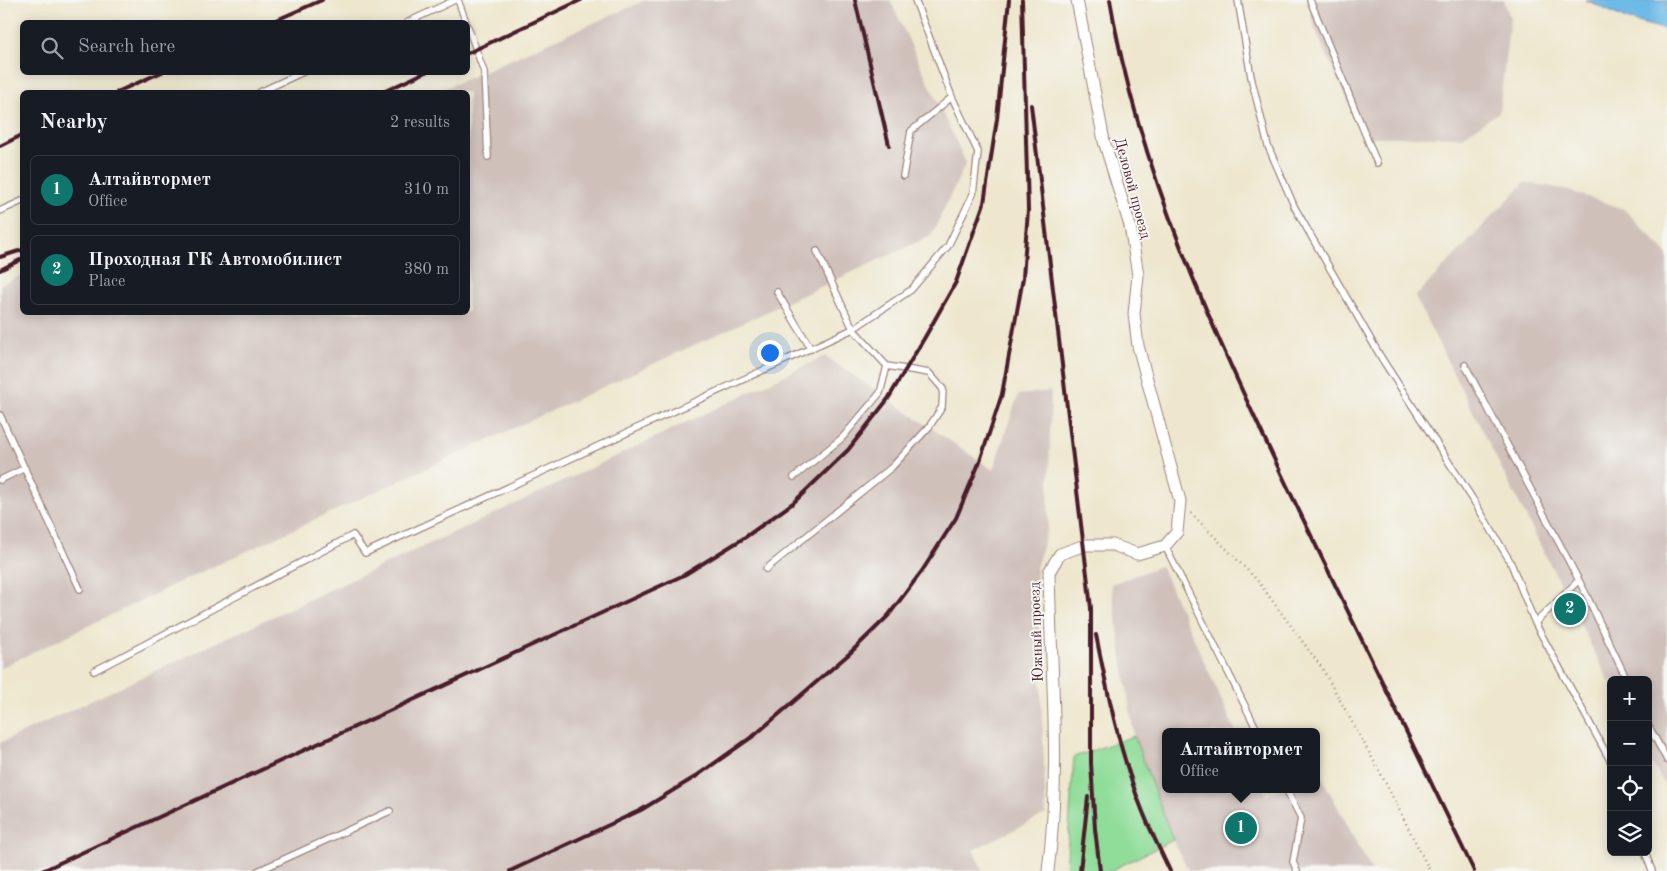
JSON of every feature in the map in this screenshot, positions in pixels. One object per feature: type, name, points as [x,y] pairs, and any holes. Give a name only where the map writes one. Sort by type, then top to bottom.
[{"type":"street","name":"Деловой проезд","points":[[1077,0],[1104,140],[1130,226],[1138,275],[1134,314],[1138,346],[1180,501]]},
{"type":"street","points":[[1165,546],[1177,532],[1180,501]]},
{"type":"street","name":"Южный проезд","points":[[1048,871],[1054,824],[1056,761],[1049,572],[1060,554],[1085,545],[1113,545],[1137,554],[1165,546]]},
{"type":"lane","points":[[412,20],[456,0],[465,20]]},
{"type":"lane","points":[[94,671],[353,535],[365,554],[853,329],[911,290],[948,246],[973,194],[978,152],[952,97],[915,0]]},
{"type":"lane","points":[[1238,0],[1251,77],[1268,146],[1295,208],[1382,360],[1472,498],[1510,561],[1535,623],[1607,755]]},
{"type":"lane","points":[[1310,0],[1376,164]]},
{"type":"lane","points":[[470,33],[484,72],[488,157]]},
{"type":"lane","points":[[264,90],[297,75]]},
{"type":"lane","points":[[903,176],[911,131],[952,97]]},
{"type":"lane","points":[[0,211],[20,201]]},
{"type":"lane","points":[[766,569],[892,467],[929,427],[942,407],[943,389],[929,373],[887,366],[853,329],[817,252]]},
{"type":"lane","points":[[777,292],[811,349]]},
{"type":"lane","points":[[1465,365],[1578,581],[1625,676]]},
{"type":"lane","points":[[794,477],[842,438],[880,393],[887,366]]},
{"type":"lane","points":[[0,415],[80,589]]},
{"type":"lane","points":[[0,480],[25,468]]},
{"type":"lane","points":[[1165,546],[1256,728]]},
{"type":"lane","points":[[1535,623],[1578,581]]},
{"type":"lane","points":[[1652,732],[1667,760]]},
{"type":"lane","points":[[1288,793],[1301,818],[1292,862],[1297,871]]},
{"type":"lane","points":[[258,871],[390,811]]},
{"type":"lane","points":[[1646,856],[1652,871]]},
{"type":"path","points":[[1180,501],[1257,580],[1322,668],[1381,774],[1430,871]]},
{"type":"shaded area","points":[[646,0],[890,0],[966,163],[931,236],[184,580],[0,668],[0,285],[20,276],[20,315],[470,315],[470,90],[441,90]]},
{"type":"shaded area","points":[[1308,0],[1504,0],[1510,18],[1499,112],[1463,137],[1364,137],[1315,29]]},
{"type":"shaded area","points":[[1525,182],[1563,189],[1624,209],[1667,254],[1667,789],[1652,764],[1652,676],[1607,677],[1415,297]]},
{"type":"shaded area","points":[[825,356],[993,470],[1018,395],[1051,391],[1048,527],[1036,568],[1046,814],[973,850],[983,871],[0,871],[0,743],[543,491]]},
{"type":"shaded area","points":[[1161,566],[1234,728],[1162,728],[1162,793],[1265,793],[1266,796],[1272,793],[1320,793],[1320,774],[1372,871],[1189,871],[1173,840],[1134,736],[1111,584]]},
{"type":"green space","points":[[1134,736],[1173,840],[1116,868],[1115,871],[1066,871],[1074,757]]},
{"type":"water","points":[[1586,0],[1667,0],[1667,30],[1626,19]]},
{"type":"railway","points":[[277,20],[322,0]]},
{"type":"railway","points":[[470,52],[581,0]]},
{"type":"railway","points":[[855,0],[889,145]]},
{"type":"railway","points":[[42,871],[684,575],[744,538],[793,503],[848,450],[888,399],[956,282],[984,203],[997,119],[1009,0]]},
{"type":"railway","points":[[510,871],[641,810],[695,777],[756,734],[849,654],[888,616],[922,571],[956,518],[980,461],[1002,394],[1023,278],[1028,210],[1022,0]]},
{"type":"railway","points":[[1110,0],[1123,64],[1140,127],[1182,251],[1207,312],[1289,490],[1474,871]]},
{"type":"railway","points":[[122,90],[155,75]]},
{"type":"railway","points":[[387,90],[420,75]]},
{"type":"railway","points":[[1031,105],[1091,608],[1091,763],[1100,871]]},
{"type":"railway","points":[[0,146],[20,136]]},
{"type":"railway","points":[[0,257],[20,251]]},
{"type":"railway","points":[[0,270],[20,260]]},
{"type":"railway","points":[[1096,635],[1121,747],[1146,819],[1170,871]]},
{"type":"railway","points":[[1080,871],[1088,797]]},
{"type":"place","name":"Проходная ГК Автомобилист","points":[[1570,609]]},
{"type":"place","name":"Алтайвтормет","points":[[1241,828]]}]
